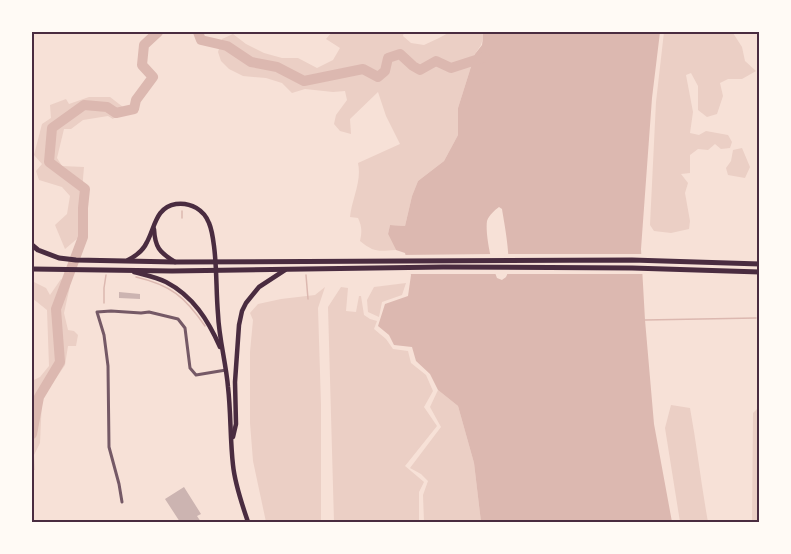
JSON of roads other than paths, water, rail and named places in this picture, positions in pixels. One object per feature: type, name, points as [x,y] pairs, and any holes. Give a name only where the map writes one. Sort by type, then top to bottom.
[{"type":"highway","points":[[32,245],[38,250],[59,258],[76,260],[175,262],[632,260],[759,264]]},
{"type":"highway","points":[[32,269],[201,271],[621,268],[759,272]]},
{"type":"main road","points":[[125,261],[138,254],[165,208],[177,204],[189,205],[201,210],[208,221],[216,266],[219,328],[226,370],[233,465],[248,522]]},
{"type":"main road","points":[[153,225],[157,248],[175,262]]},
{"type":"main road","points":[[125,270],[155,277],[189,298],[209,324],[223,354]]},
{"type":"main road","points":[[232,442],[236,424],[236,382],[242,311],[259,287],[285,270]]},
{"type":"street","points":[[122,502],[109,447],[108,366],[104,335],[97,312],[149,312],[178,319],[184,328],[190,368],[196,375],[226,370]]},
{"type":"waterway","points":[[32,434],[39,397],[60,362],[56,309],[83,237],[85,189],[49,162],[52,128],[84,105],[107,107],[116,113],[134,109],[136,100],[153,77],[142,65],[144,45],[158,32]]},
{"type":"waterway","points":[[198,32],[201,40],[227,46],[251,62],[277,67],[304,81],[363,69],[378,77],[385,71],[388,58],[400,54],[420,70],[436,61],[451,68],[485,57]]},
{"type":"waterway","points":[[182,211],[182,218]]},
{"type":"waterway","points":[[104,303],[106,275]]},
{"type":"waterway","points":[[306,275],[308,299]]},
{"type":"waterway","points":[[136,277],[168,288],[191,307],[205,326]]},
{"type":"waterway","points":[[645,320],[756,318]]}]
